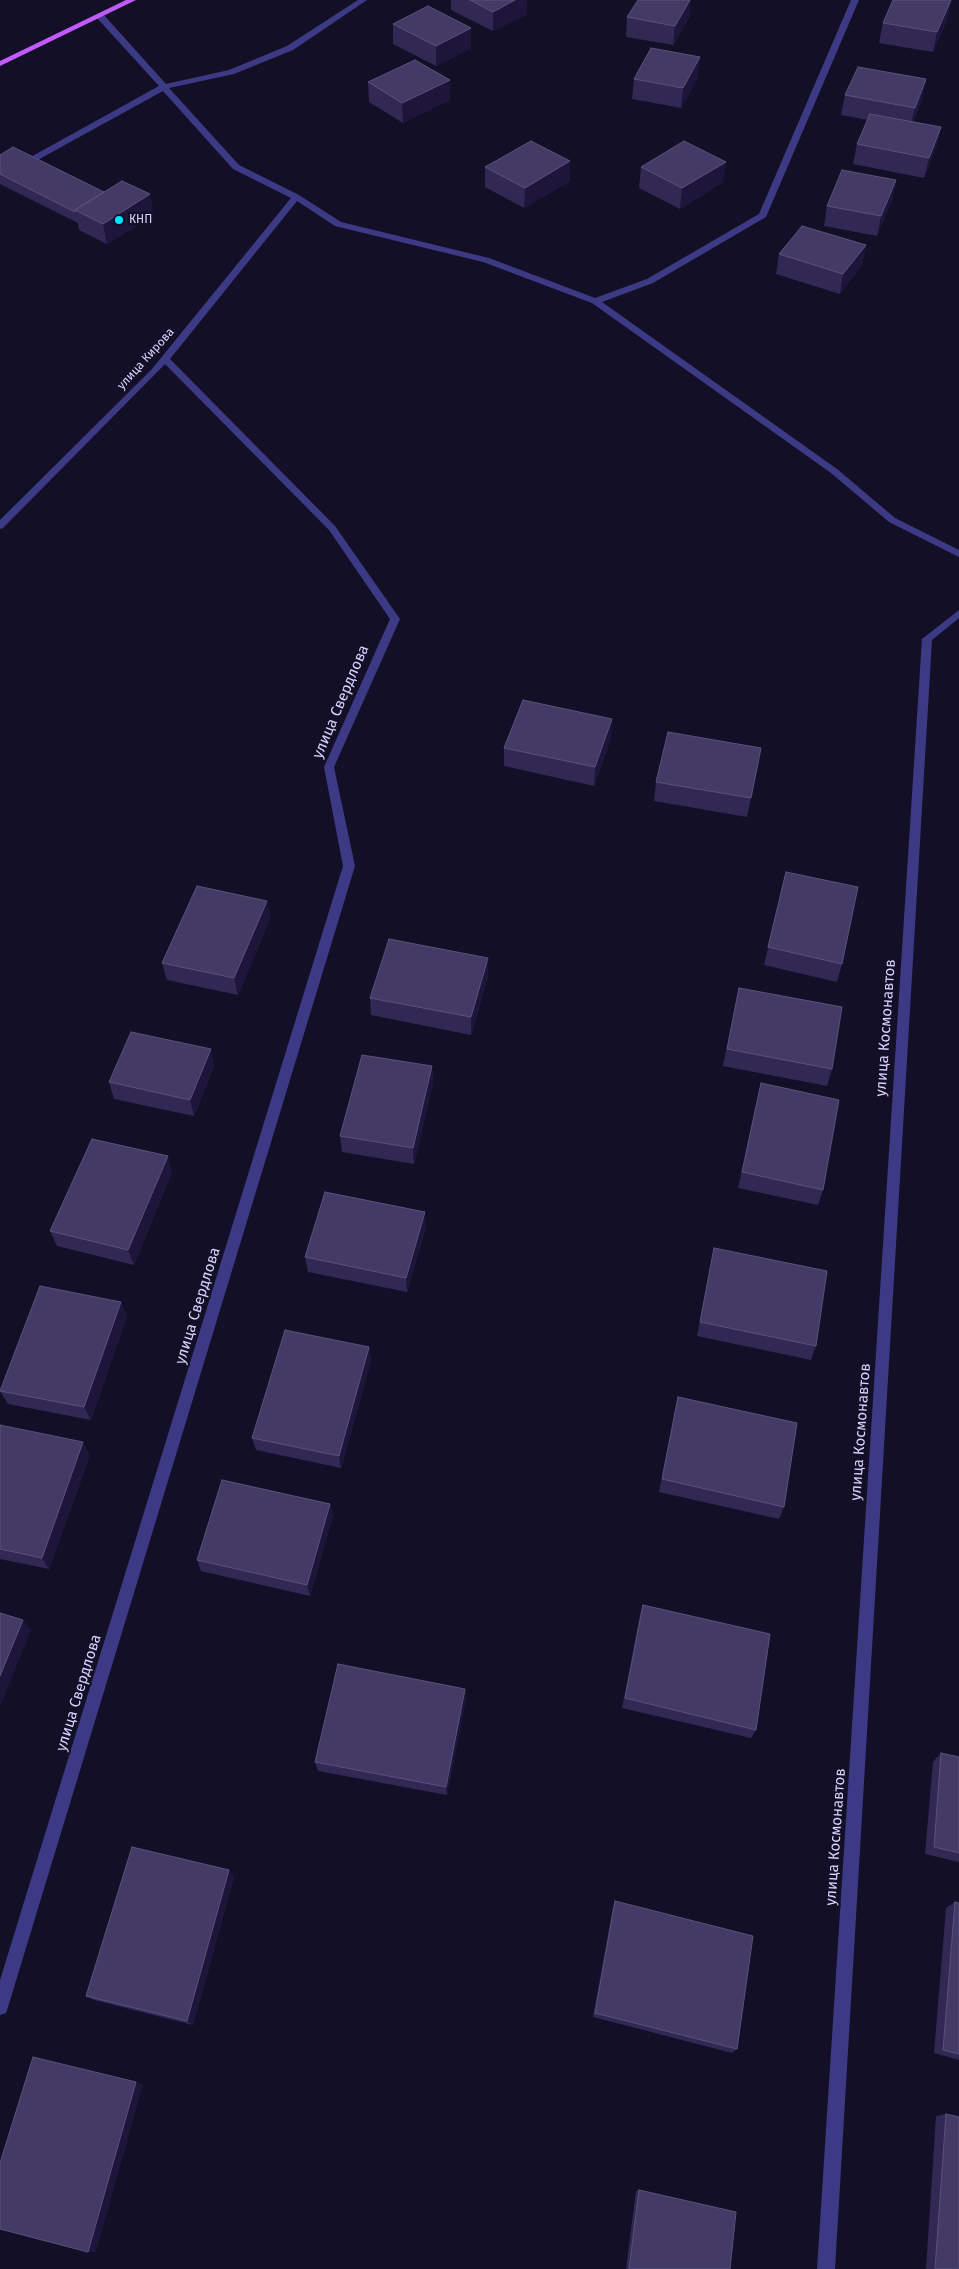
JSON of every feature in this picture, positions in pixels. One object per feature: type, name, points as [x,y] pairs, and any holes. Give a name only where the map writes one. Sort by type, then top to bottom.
[{"type":"main road","points":[[0,64],[132,0]]},
{"type":"street","points":[[0,177],[164,87],[231,72],[290,48],[363,0]]},
{"type":"street","points":[[595,301],[650,281],[763,215],[855,0]]},
{"type":"street","points":[[100,16],[236,167],[296,197],[338,224],[486,260],[595,301],[834,472],[892,520],[959,554]]},
{"type":"street","name":"улица Кирова","points":[[0,526],[165,359],[296,197]]},
{"type":"street","name":"улица Свердлова","points":[[0,2007],[349,866],[328,767],[395,619],[332,528],[165,359]]},
{"type":"street","name":"улица Космонавтов","points":[[826,2269],[927,639],[959,613]]},
{"type":"building","points":[[470,0],[515,0],[493,12]]},
{"type":"building","points":[[638,0],[690,0],[675,26],[627,17]]},
{"type":"building","points":[[893,0],[951,0],[937,32],[883,23]]},
{"type":"building","points":[[428,6],[471,28],[436,46],[393,24]]},
{"type":"building","points":[[651,48],[700,57],[683,88],[634,79]]},
{"type":"building","points":[[415,60],[450,80],[402,103],[368,82]]},
{"type":"building","points":[[858,67],[926,79],[915,108],[845,95]]},
{"type":"building","points":[[870,114],[941,127],[929,158],[857,144]]},
{"type":"building","points":[[531,141],[570,161],[525,188],[485,167]]},
{"type":"building","points":[[684,141],[726,162],[682,188],[641,167]]},
{"type":"building","points":[[13,147],[104,192],[75,210],[75,212],[0,174],[0,155]]},
{"type":"building","points":[[842,170],[896,180],[881,216],[827,206]]},
{"type":"building","points":[[122,181],[150,194],[103,224],[75,210]]},
{"type":"building","points":[[802,226],[866,245],[843,274],[779,254]]},
{"type":"building","points":[[523,700],[612,719],[595,767],[504,748]]},
{"type":"building","points":[[668,732],[761,748],[751,798],[656,782]]},
{"type":"building","points":[[786,872],[858,887],[842,964],[768,947]]},
{"type":"building","points":[[197,886],[267,901],[234,978],[162,963]]},
{"type":"building","points":[[389,939],[488,958],[471,1017],[370,998]]},
{"type":"building","points":[[739,988],[842,1007],[832,1069],[727,1049]]},
{"type":"building","points":[[131,1032],[211,1049],[190,1100],[109,1082]]},
{"type":"building","points":[[362,1055],[432,1066],[413,1148],[340,1136]]},
{"type":"building","points":[[761,1083],[839,1100],[823,1190],[742,1172]]},
{"type":"building","points":[[92,1139],[168,1156],[128,1250],[50,1231]]},
{"type":"building","points":[[325,1192],[425,1212],[406,1278],[305,1257]]},
{"type":"building","points":[[714,1248],[827,1271],[816,1346],[700,1322]]},
{"type":"building","points":[[40,1286],[121,1302],[84,1407],[0,1391]]},
{"type":"building","points":[[285,1330],[369,1347],[339,1456],[252,1438]]},
{"type":"building","points":[[678,1397],[797,1423],[784,1507],[662,1479]]},
{"type":"building","points":[[0,1425],[83,1442],[42,1558],[0,1549]]},
{"type":"building","points":[[222,1480],[330,1504],[307,1585],[197,1560]]},
{"type":"building","points":[[643,1605],[770,1634],[756,1730],[625,1698]]},
{"type":"building","points":[[0,1613],[23,1620],[0,1676]]},
{"type":"building","points":[[338,1664],[465,1689],[446,1787],[315,1762]]},
{"type":"building","points":[[941,1753],[959,1757],[959,1853],[934,1847]]},
{"type":"building","points":[[132,1847],[229,1870],[187,2021],[86,1996]]},
{"type":"building","points":[[615,1901],[753,1936],[737,2049],[595,2013]]},
{"type":"building","points":[[955,1902],[959,1903],[959,2054],[943,2050]]},
{"type":"building","points":[[33,2057],[136,2082],[88,2252],[0,2229],[0,2163]]},
{"type":"building","points":[[946,2114],[959,2117],[959,2269],[935,2269]]},
{"type":"building","points":[[639,2190],[736,2212],[730,2269],[629,2269]]},
{"type":"place","name":"КНП","points":[[119,220]]}]
